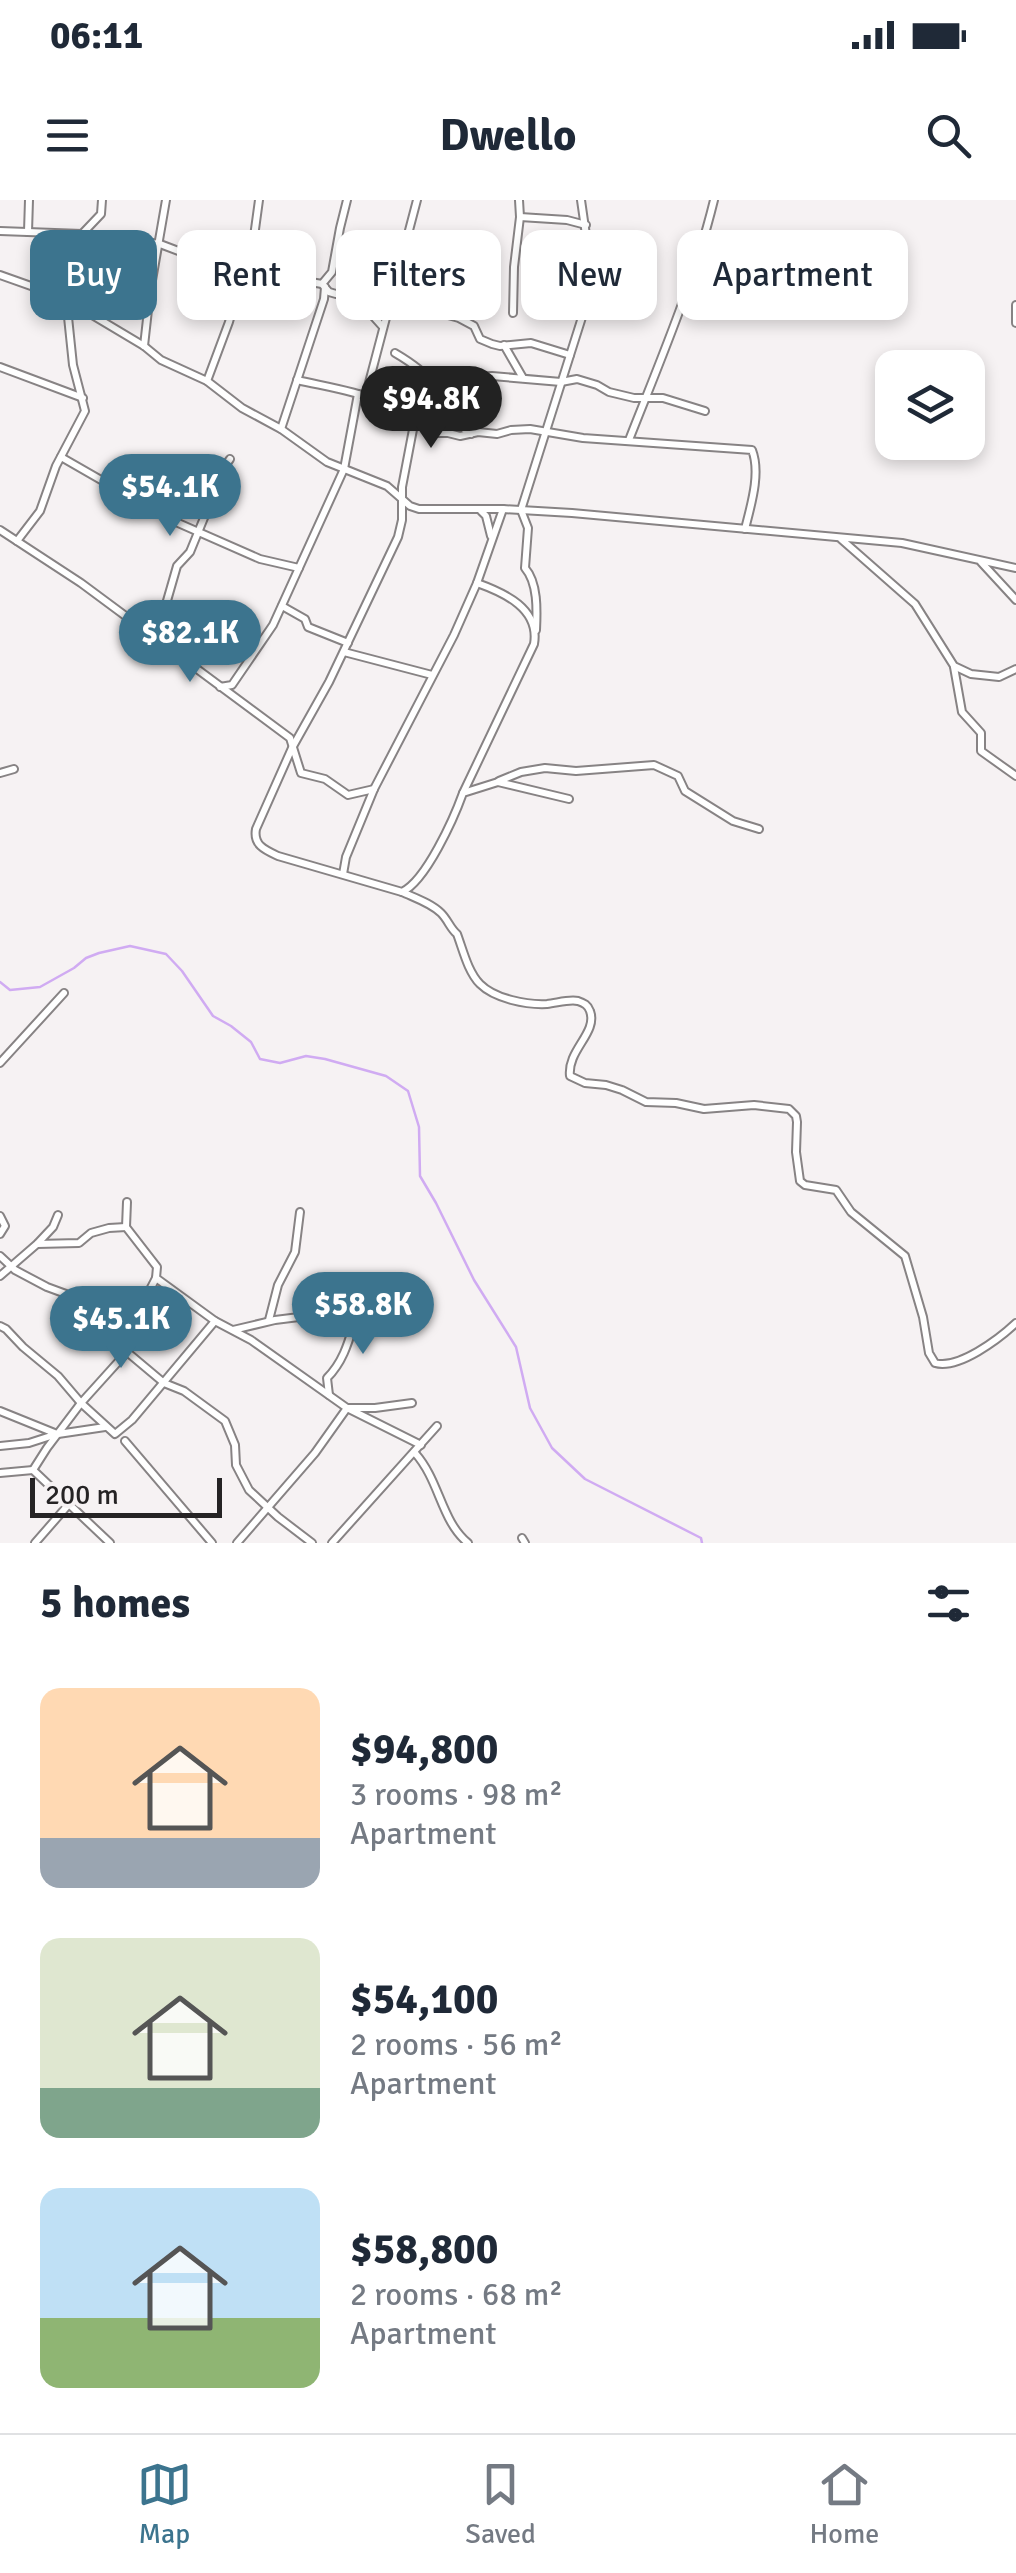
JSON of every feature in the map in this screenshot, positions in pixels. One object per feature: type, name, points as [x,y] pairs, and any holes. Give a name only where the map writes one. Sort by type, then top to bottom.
[{"type":"street","points":[[0,232],[28,232],[29,200]]},
{"type":"street","points":[[86,230],[102,214],[102,200]]},
{"type":"street","points":[[144,346],[166,200]]},
{"type":"street","points":[[255,230],[258,200]]},
{"type":"street","points":[[281,429],[324,299],[323,286],[334,267],[348,200]]},
{"type":"street","points":[[409,230],[417,200]]},
{"type":"street","points":[[513,313],[518,200]]},
{"type":"street","points":[[402,892],[415,883],[450,825],[534,644],[534,587],[525,568],[528,528],[521,510],[590,292],[582,200]]},
{"type":"street","points":[[629,440],[683,302],[714,200]]},
{"type":"street","points":[[520,217],[586,225]]},
{"type":"street","points":[[157,244],[177,250]]},
{"type":"street","points":[[0,275],[30,286]]},
{"type":"street","points":[[316,285],[358,298],[382,326]]},
{"type":"street","points":[[1016,305],[1016,323]]},
{"type":"street","points":[[17,540],[40,511],[85,410],[73,365],[68,320]]},
{"type":"street","points":[[100,320],[161,360],[207,381],[327,462],[387,486],[419,510],[521,510],[902,543],[1016,568]]},
{"type":"street","points":[[207,381],[230,320]]},
{"type":"street","points":[[220,687],[232,685],[261,646],[344,469],[384,320]]},
{"type":"street","points":[[463,320],[492,344],[532,343],[570,355]]},
{"type":"street","points":[[504,346],[523,378]]},
{"type":"street","points":[[395,353],[430,379],[462,429],[471,434]]},
{"type":"street","points":[[0,367],[82,398]]},
{"type":"street","points":[[461,378],[450,383],[416,419],[402,487],[398,537],[344,652],[292,748],[256,829],[256,840],[278,856],[402,892],[434,907],[457,934],[479,983],[492,992],[520,1002],[586,1004],[591,1024],[574,1052],[570,1076],[622,1090],[646,1102],[704,1109],[754,1105],[789,1109],[796,1116],[800,1181],[836,1190],[851,1212],[905,1256],[929,1353],[936,1364],[955,1363],[1016,1324]]},
{"type":"street","points":[[430,379],[578,380],[609,392],[663,398],[705,411]]},
{"type":"street","points":[[297,380],[362,394],[416,419],[431,433],[460,436],[548,430],[583,438],[752,450],[756,459],[753,497],[745,529]]},
{"type":"street","points":[[61,458],[169,519],[260,558],[299,568]]},
{"type":"street","points":[[156,638],[177,566],[190,552],[218,476],[230,459]]},
{"type":"street","points":[[343,874],[346,856],[374,790],[476,583],[503,509]]},
{"type":"street","points":[[480,510],[486,516],[492,537]]},
{"type":"street","points":[[0,530],[82,583],[290,738],[301,773],[325,779],[348,795],[374,790]]},
{"type":"street","points":[[840,538],[915,604],[954,666],[962,712],[981,733],[981,751],[1016,776]]},
{"type":"street","points":[[980,561],[1016,600]]},
{"type":"street","points":[[476,583],[507,594],[526,612],[536,630]]},
{"type":"street","points":[[282,606],[305,619],[308,627],[348,643]]},
{"type":"street","points":[[344,652],[432,676]]},
{"type":"street","points":[[954,666],[970,674],[999,677],[1016,668]]},
{"type":"street","points":[[463,792],[521,772],[546,768],[576,771],[654,765],[678,776],[685,791],[734,821],[759,829]]},
{"type":"street","points":[[0,773],[14,769]]},
{"type":"street","points":[[498,782],[568,799]]},
{"type":"street","points":[[0,1063],[64,993]]},
{"type":"street","points":[[0,1474],[33,1470],[57,1434],[127,1352],[157,1267],[126,1227],[127,1202]]},
{"type":"street","points":[[269,1321],[278,1285],[296,1252],[300,1212]]},
{"type":"street","points":[[0,1276],[37,1244],[58,1215]]},
{"type":"street","points":[[0,1216],[4,1226],[0,1234]]},
{"type":"street","points":[[37,1244],[78,1243],[91,1232],[126,1227]]},
{"type":"street","points":[[0,1256],[11,1267],[66,1294],[164,1383],[225,1421],[235,1445],[236,1465],[249,1490],[312,1543]]},
{"type":"street","points":[[156,1278],[347,1408],[421,1445]]},
{"type":"street","points":[[232,1330],[269,1321],[411,1304]]},
{"type":"street","points":[[329,1396],[328,1378],[344,1356],[359,1310]]},
{"type":"street","points":[[0,1326],[58,1376],[115,1434],[132,1420],[216,1321]]},
{"type":"street","points":[[347,1408],[412,1403]]},
{"type":"street","points":[[237,1543],[315,1453],[347,1408]]},
{"type":"street","points":[[0,1411],[57,1434]]},
{"type":"street","points":[[0,1446],[106,1426]]},
{"type":"street","points":[[332,1543],[437,1426]]},
{"type":"street","points":[[125,1440],[212,1543]]},
{"type":"street","points":[[415,1452],[435,1483],[450,1523],[468,1543]]},
{"type":"street","points":[[33,1470],[110,1543]]},
{"type":"street","points":[[35,1543],[69,1504]]},
{"type":"waterway","points":[[0,982],[10,990],[40,987],[86,958],[130,946],[166,954],[213,1016],[251,1042],[260,1059],[280,1063],[306,1056],[325,1059],[386,1076],[408,1091],[419,1127],[420,1176],[474,1280],[516,1347],[530,1408],[552,1448],[585,1479],[701,1538],[702,1543]]}]
